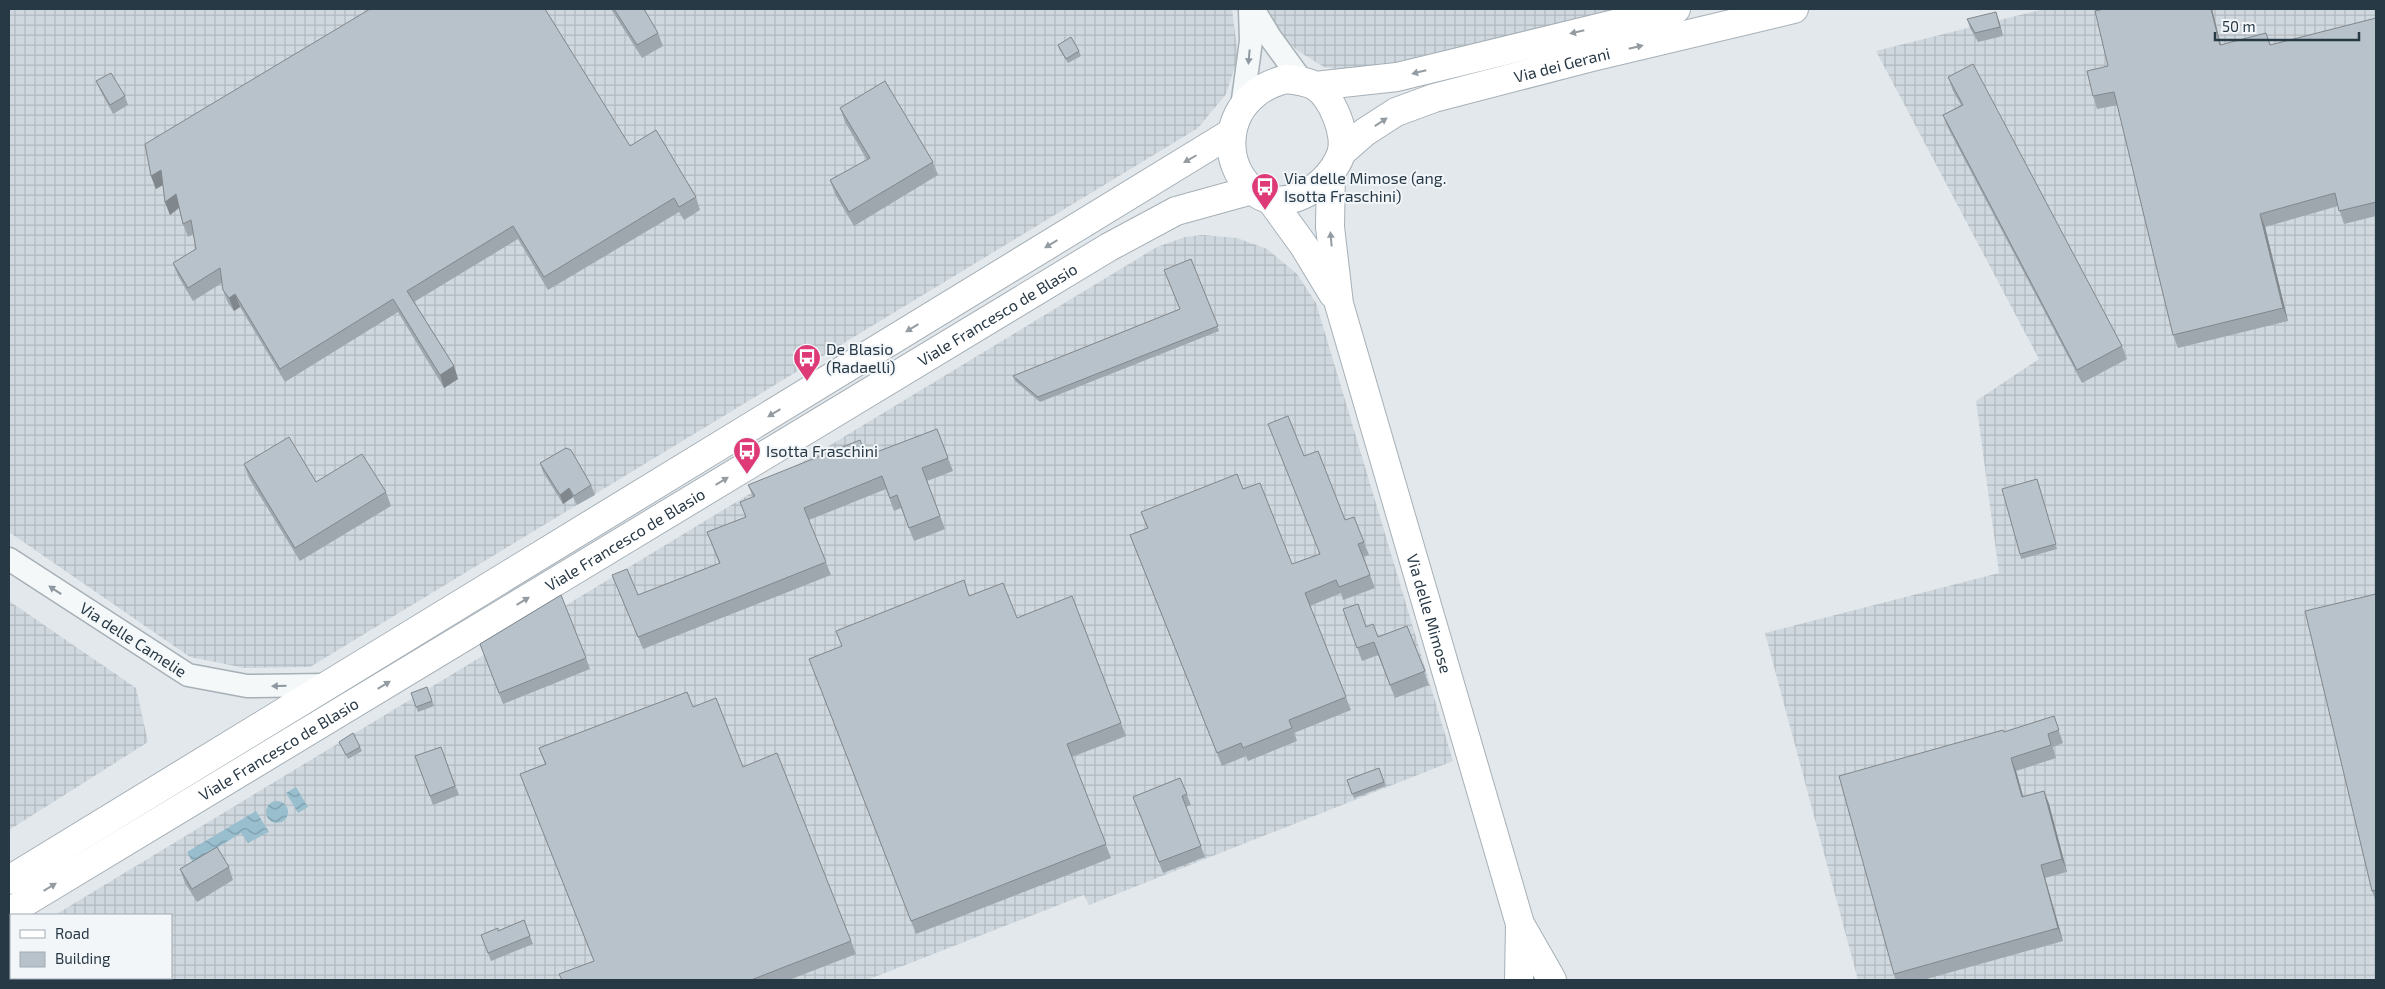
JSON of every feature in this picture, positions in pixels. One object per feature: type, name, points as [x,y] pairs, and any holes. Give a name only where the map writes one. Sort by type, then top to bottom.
[{"type":"street","points":[[1252,9],[1270,37],[1309,84],[1332,106],[1339,124],[1336,162],[1315,188],[1295,199],[1261,194],[1236,168],[1231,148],[1231,133],[1242,107],[1251,41],[1252,9]]},
{"type":"street","name":"Via dei Gerani","points":[[1309,84],[1397,77],[1676,9]]},
{"type":"street","name":"Via dei Gerani","points":[[1336,162],[1365,132],[1396,112],[1434,98],[1592,57],[1794,9]]},
{"type":"street","points":[[1242,107],[1255,94],[1270,84],[1286,79],[1309,84]]},
{"type":"street","name":"Viale Francesco de Blasio","points":[[9,880],[1231,133]]},
{"type":"street","name":"Via delle Mimose","points":[[1336,162],[1330,227],[1339,304],[1520,924],[1552,980]]},
{"type":"street","name":"Via delle Mimose","points":[[1261,194],[1304,246],[1339,304]]},
{"type":"street","name":"Viale Francesco de Blasio","points":[[9,912],[1109,248],[1176,211],[1261,194]]},
{"type":"street","name":"Via delle Camelie","points":[[9,559],[188,674],[247,686],[328,685]]},
{"type":"street","name":"Via delle Mimose","points":[[1519,980],[1520,924]]},
{"type":"shaded area","points":[[9,9],[1232,9],[1238,57],[1226,94],[1198,128],[310,667],[245,668],[190,657],[9,532]]},
{"type":"shaded area","points":[[1268,9],[1628,9],[1397,67],[1356,72],[1324,67],[1298,51],[1280,35]]},
{"type":"shaded area","points":[[2044,9],[2376,9],[2376,980],[1858,980],[1765,633],[1999,573],[1976,401],[2039,359],[1876,51]]},
{"type":"shaded area","points":[[1202,235],[1237,238],[1267,249],[1297,274],[1316,303],[1453,761],[1089,905],[1084,895],[867,980],[9,980],[10,943],[10,979],[172,979],[172,914],[57,914],[1157,247],[1185,237]]},
{"type":"shaded area","points":[[9,601],[136,688],[148,742],[9,830]]},
{"type":"water","points":[[296,787],[308,807],[298,813],[286,793]]},
{"type":"water","points":[[277,801],[285,804],[288,812],[285,820],[277,823],[269,820],[266,812],[269,804]]},
{"type":"water","points":[[256,811],[269,832],[248,843],[241,833],[193,863],[187,852]]},
{"type":"building","points":[[370,9],[545,9],[630,146],[656,130],[696,197],[679,207],[674,198],[544,277],[513,226],[407,291],[454,366],[440,375],[393,299],[280,369],[235,294],[229,298],[223,290],[220,268],[188,288],[173,263],[196,249],[191,220],[183,224],[176,194],[165,202],[161,170],[151,176],[145,144]]},
{"type":"building","points":[[614,9],[644,9],[658,33],[637,45]]},
{"type":"building","points":[[2104,9],[2211,9],[2220,45],[2266,33],[2270,45],[2376,18],[2376,202],[2339,211],[2335,193],[2260,214],[2283,308],[2173,335],[2114,92],[2093,96],[2087,71],[2108,66],[2095,11]]},
{"type":"building","points":[[1996,12],[2000,27],[1975,33],[1967,19]]},
{"type":"building","points":[[1071,37],[1079,51],[1066,59],[1058,45]]},
{"type":"building","points":[[1973,64],[2122,346],[2077,370],[1943,115],[1963,105],[1948,77]]},
{"type":"building","points":[[111,73],[125,96],[110,105],[96,81]]},
{"type":"building","points":[[885,81],[933,162],[849,212],[830,180],[870,158],[840,108]]},
{"type":"building","points":[[1191,259],[1218,326],[1038,397],[1013,376],[1180,309],[1164,270]]},
{"type":"building","points":[[1288,416],[1304,456],[1318,451],[1345,520],[1354,517],[1364,542],[1358,544],[1370,575],[1339,587],[1336,580],[1305,593],[1346,697],[1289,720],[1292,728],[1243,748],[1241,743],[1217,753],[1130,535],[1148,528],[1141,512],[1237,474],[1243,489],[1260,483],[1292,564],[1320,554],[1268,424]]},
{"type":"building","points":[[937,429],[948,458],[922,468],[940,516],[909,528],[897,495],[890,498],[882,476],[804,508],[826,562],[638,637],[612,575],[627,569],[638,595],[720,563],[707,532],[746,517],[740,502],[755,496],[748,485],[860,440],[866,456]]},
{"type":"building","points":[[289,437],[316,482],[362,454],[386,492],[295,548],[244,464]]},
{"type":"building","points":[[566,448],[571,450],[591,485],[574,496],[569,488],[560,495],[540,463]]},
{"type":"building","points":[[2037,479],[2056,544],[2020,554],[2002,489]]},
{"type":"building","points":[[964,580],[969,596],[1003,583],[1017,618],[1072,596],[1121,723],[1067,744],[1106,844],[911,921],[809,659],[842,646],[836,631]]},
{"type":"building","points":[[2376,594],[2376,890],[2372,891],[2305,611]]},
{"type":"building","points":[[561,595],[586,658],[499,693],[480,644]]},
{"type":"building","points":[[1358,604],[1366,627],[1373,624],[1378,637],[1407,626],[1425,671],[1390,685],[1374,642],[1357,648],[1343,609]]},
{"type":"building","points":[[427,687],[432,701],[416,707],[411,693]]},
{"type":"building","points":[[687,692],[693,707],[716,698],[743,767],[777,753],[851,941],[751,980],[562,980],[559,974],[594,961],[520,774],[546,764],[539,748]]},
{"type":"building","points":[[2054,716],[2059,730],[2048,734],[2051,745],[2011,758],[2022,797],[2044,791],[2062,859],[2041,865],[2058,928],[1894,974],[1839,776],[2003,730],[2004,732]]},
{"type":"building","points":[[353,733],[360,747],[346,755],[339,742]]},
{"type":"building","points":[[441,747],[455,786],[430,796],[415,756]]},
{"type":"building","points":[[1379,768],[1384,782],[1352,794],[1347,780]]},
{"type":"building","points":[[1180,778],[1187,794],[1182,796],[1201,846],[1159,862],[1133,797]]},
{"type":"building","points":[[217,847],[229,867],[192,889],[180,869]]},
{"type":"building","points":[[524,920],[530,936],[488,953],[481,935],[498,928],[498,931]]},
{"type":"place","name":"Via delle Mimose (ang. Isotta Fraschini)","points":[[1265,211]]},
{"type":"place","name":"De Blasio (Radaelli)","points":[[807,382]]},
{"type":"place","name":"Isotta Fraschini","points":[[747,475]]}]
